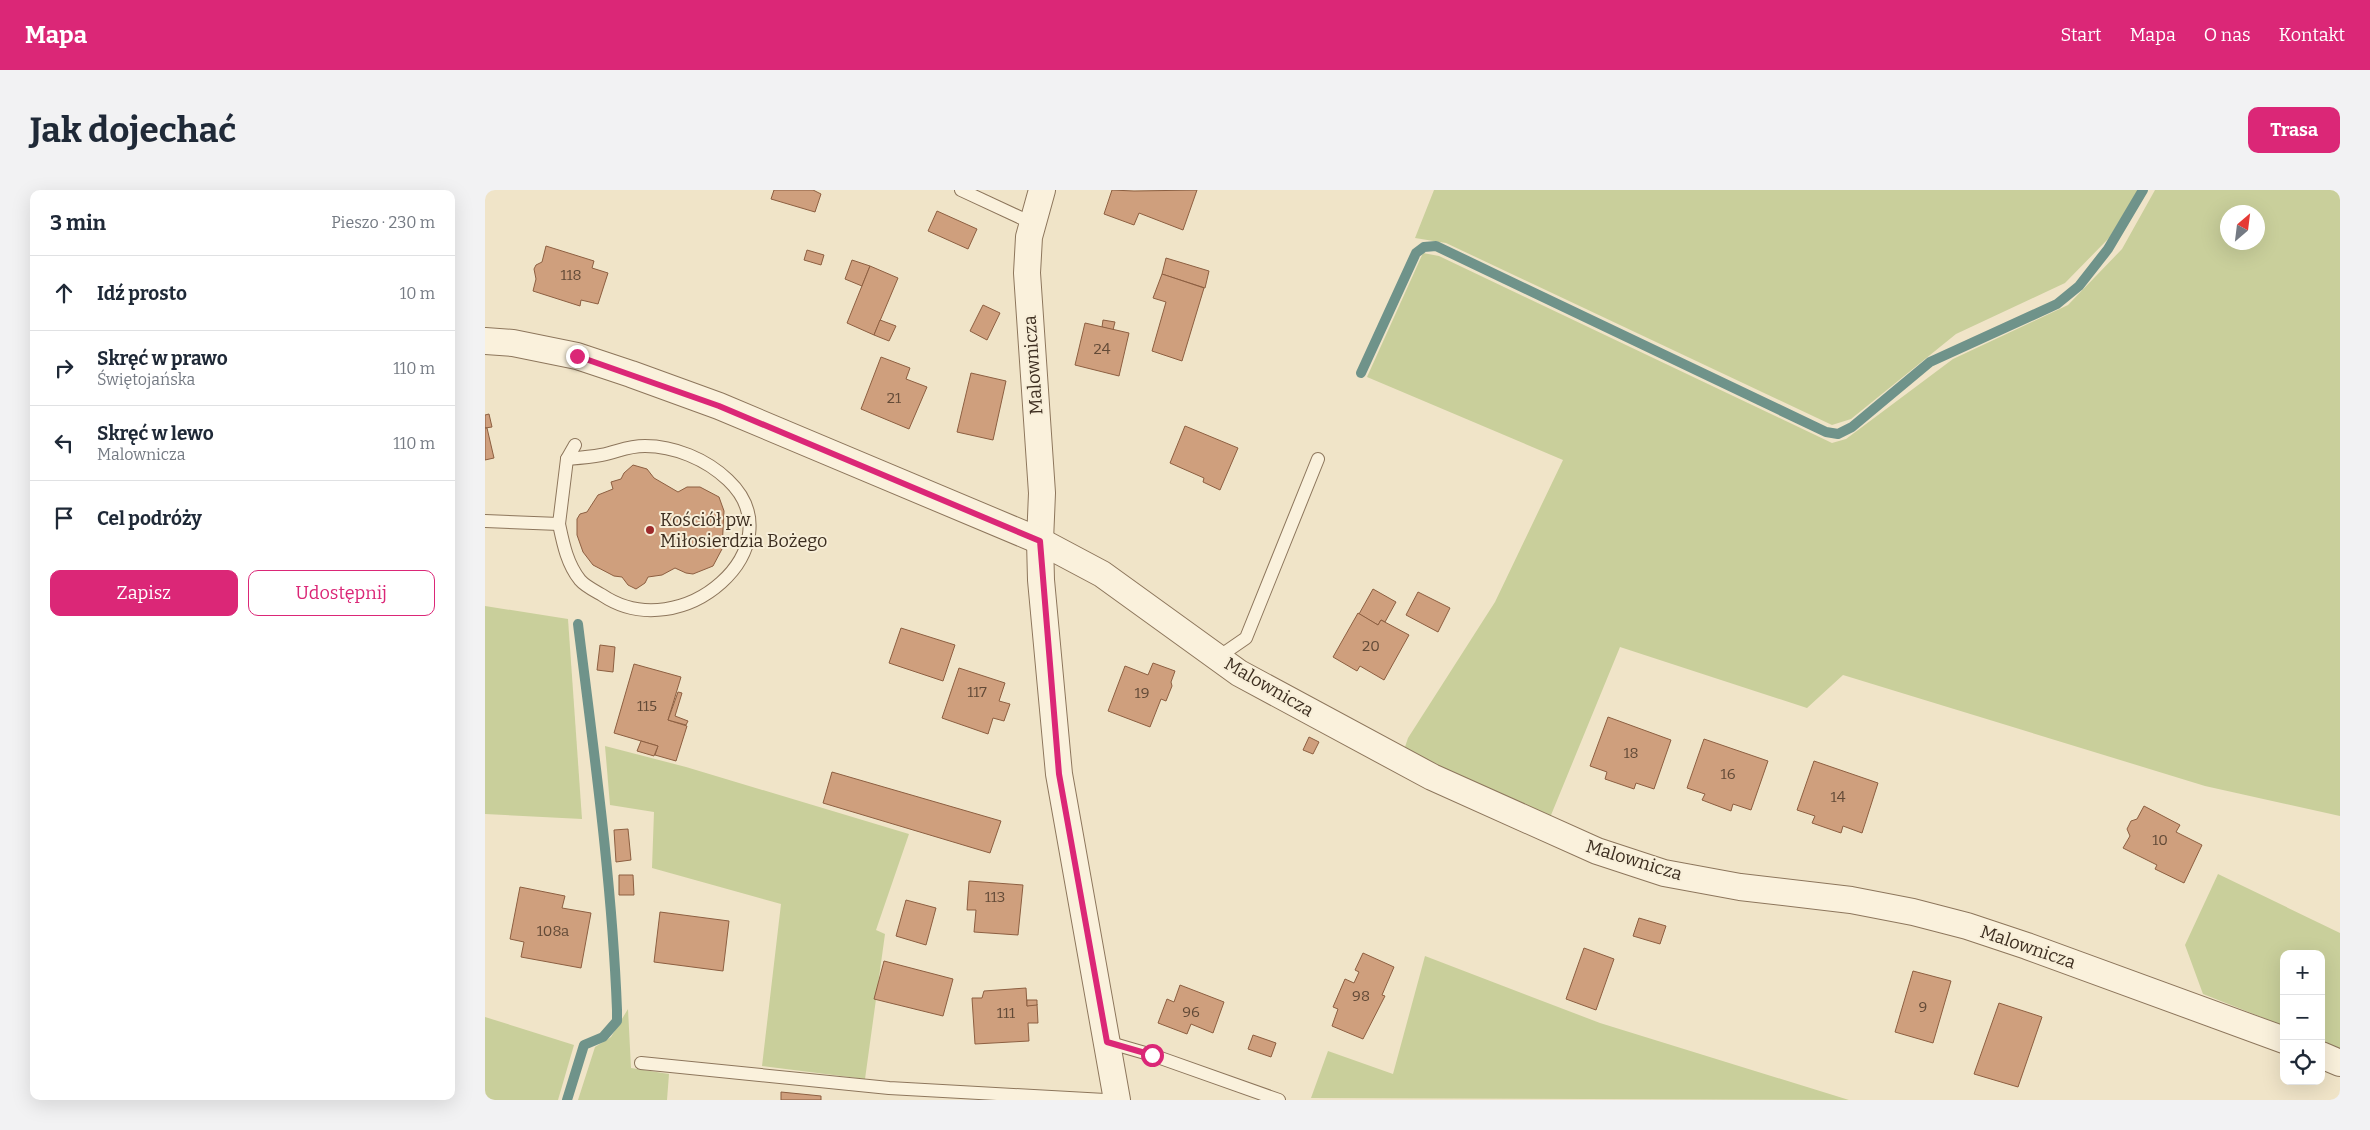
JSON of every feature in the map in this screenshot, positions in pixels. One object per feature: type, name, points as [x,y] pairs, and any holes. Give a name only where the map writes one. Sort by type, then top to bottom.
[{"type":"street","name":"Malownicza","points":[[1040,541],[1042,493],[1027,273],[1032,223],[1043,190]]},
{"type":"street","name":"Malownicza","points":[[485,341],[513,343],[577,356],[719,406],[1040,541],[1102,574],[1239,673],[1432,777],[1597,851],[1664,873],[1740,887],[1851,900],[1913,912],[1967,926],[2037,949],[2280,1039]]},
{"type":"street","points":[[1040,541],[1059,774],[1117,1100]]},
{"type":"street","points":[[2325,1057],[2340,1063]]},
{"type":"lane","points":[[961,190],[1032,223]]},
{"type":"lane","points":[[567,459],[602,455],[626,446],[647,446],[683,453],[720,472],[742,496],[748,516],[747,536],[742,554],[733,570],[712,591],[689,604],[664,610],[635,609],[611,601],[581,581],[567,554],[559,524],[567,459],[575,445]]},
{"type":"lane","points":[[1217,658],[1245,638],[1318,459]]},
{"type":"lane","points":[[485,521],[559,524]]},
{"type":"lane","points":[[1107,1042],[1152,1055],[1279,1100]]},
{"type":"lane","points":[[641,1063],[889,1088],[1105,1100]]},
{"type":"green space","points":[[1434,190],[2138,190],[2109,238],[2065,283],[1956,334],[1851,419],[1832,425],[1446,243],[1415,238]]},
{"type":"green space","points":[[2155,190],[2340,190],[2340,816],[2205,786],[1843,675],[1807,708],[1620,647],[1549,820],[1404,750],[1408,738],[1495,602],[1563,460],[1367,377],[1423,253],[1439,256],[1832,443],[1846,439],[1953,359],[2068,305],[2122,249]]},
{"type":"green space","points":[[485,606],[568,619],[582,819],[485,814]]},
{"type":"green space","points":[[605,746],[686,767],[909,834],[876,930],[885,934],[865,1079],[762,1066],[781,904],[652,868],[654,812],[610,805]]},
{"type":"green space","points":[[2218,874],[2340,933],[2340,1049],[2325,1042],[2325,950],[2280,950],[2280,1024],[2203,994],[2185,945]]},
{"type":"green space","points":[[1425,956],[1600,1023],[1849,1100],[1311,1098],[1328,1051],[1393,1074]]},
{"type":"green space","points":[[628,1009],[631,1068],[669,1074],[667,1100],[578,1100],[595,1047],[611,1037]]},
{"type":"green space","points":[[485,1017],[574,1045],[558,1100],[485,1100]]},
{"type":"building","points":[[774,190],[813,190],[821,194],[815,212],[771,199]]},
{"type":"building","points":[[1112,190],[1197,190],[1183,230],[1139,213],[1134,225],[1104,214]]},
{"type":"building","points":[[937,211],[977,229],[968,249],[928,231]]},
{"type":"building","points":[[546,246],[594,261],[592,268],[608,273],[598,304],[581,300],[580,306],[533,291],[536,279],[534,269],[536,265],[542,262]]},
{"type":"building","points":[[807,250],[824,255],[821,265],[804,260]]},
{"type":"building","points":[[1166,258],[1209,271],[1205,288],[1162,274]]},
{"type":"building","points":[[852,260],[870,266],[862,286],[845,279]]},
{"type":"building","points":[[870,266],[898,278],[874,335],[847,323]]},
{"type":"building","points":[[1162,274],[1204,288],[1182,361],[1152,351],[1166,302],[1153,298]]},
{"type":"building","points":[[983,305],[1000,313],[987,340],[970,331]]},
{"type":"building","points":[[880,320],[896,326],[889,341],[874,335]]},
{"type":"building","points":[[1103,320],[1115,322],[1113,330],[1102,327]]},
{"type":"building","points":[[1085,323],[1129,333],[1119,376],[1075,365]]},
{"type":"building","points":[[881,357],[910,368],[906,379],[927,387],[909,429],[861,409]]},
{"type":"building","points":[[971,373],[1006,381],[993,440],[957,432]]},
{"type":"building","points":[[489,414],[492,427],[485,428],[485,415]]},
{"type":"building","points":[[1185,426],[1238,448],[1220,490],[1203,482],[1204,478],[1170,463]]},
{"type":"building","points":[[485,428],[487,428],[494,458],[485,460]]},
{"type":"building","name":"Kościół pw. Miłosierdzia Bożego","points":[[633,465],[647,469],[654,478],[678,492],[687,487],[700,487],[719,497],[724,511],[722,549],[713,566],[693,574],[675,568],[662,575],[648,577],[645,583],[636,589],[628,585],[622,577],[614,576],[593,565],[583,552],[577,535],[577,519],[580,514],[587,512],[598,495],[613,489],[611,482],[621,479],[624,473]]},
{"type":"building","points":[[1373,589],[1396,602],[1385,622],[1381,620],[1378,625],[1359,614]]},
{"type":"building","points":[[1418,592],[1450,608],[1438,632],[1406,615]]},
{"type":"building","points":[[1358,613],[1378,625],[1381,620],[1409,635],[1384,680],[1360,666],[1357,671],[1333,657]]},
{"type":"building","points":[[901,628],[955,645],[943,681],[889,663]]},
{"type":"building","points":[[600,645],[615,647],[613,672],[597,670]]},
{"type":"building","points":[[1153,663],[1175,671],[1166,701],[1161,699],[1150,727],[1108,711],[1125,666],[1148,675]]},
{"type":"building","points":[[634,664],[681,677],[668,720],[687,726],[676,761],[655,755],[658,746],[614,733]]},
{"type":"building","points":[[959,668],[1005,683],[999,701],[1010,704],[1004,721],[993,718],[988,734],[942,718]]},
{"type":"building","points":[[678,692],[682,693],[675,716],[688,721],[686,725],[668,720]]},
{"type":"building","points":[[1608,717],[1671,740],[1654,789],[1636,783],[1634,789],[1605,779],[1607,772],[1590,766]]},
{"type":"building","points":[[1309,737],[1319,742],[1313,754],[1303,750]]},
{"type":"building","points":[[1704,739],[1768,761],[1751,810],[1733,804],[1731,811],[1702,800],[1705,794],[1687,788]]},
{"type":"building","points":[[641,741],[658,746],[654,756],[637,751]]},
{"type":"building","points":[[1814,761],[1878,783],[1862,833],[1843,826],[1841,833],[1812,823],[1815,816],[1797,810]]},
{"type":"building","points":[[832,772],[1001,821],[990,853],[823,803]]},
{"type":"building","points":[[2144,806],[2180,825],[2176,832],[2202,845],[2184,883],[2155,869],[2157,865],[2123,848],[2130,836],[2127,829],[2131,821],[2137,819]]},
{"type":"building","points":[[628,829],[631,860],[616,862],[614,830]]},
{"type":"building","points":[[619,875],[633,875],[634,895],[619,895]]},
{"type":"building","points":[[969,881],[1023,885],[1018,935],[974,932],[976,910],[967,910]]},
{"type":"building","points":[[520,887],[565,896],[562,908],[591,913],[581,968],[521,957],[524,942],[510,939]]},
{"type":"building","points":[[906,900],[936,908],[926,945],[896,936]]},
{"type":"building","points":[[660,912],[729,921],[723,971],[654,962]]},
{"type":"building","points":[[1639,918],[1666,926],[1660,944],[1633,936]]},
{"type":"building","points":[[1584,948],[1614,959],[1596,1010],[1566,999]]},
{"type":"building","points":[[1363,953],[1394,967],[1382,995],[1385,996],[1363,1039],[1332,1026],[1338,1009],[1333,1007],[1345,979],[1354,983],[1359,972],[1355,970]]},
{"type":"building","points":[[884,961],[953,979],[943,1016],[874,999]]},
{"type":"building","points":[[1913,971],[1951,981],[1933,1043],[1895,1032]]},
{"type":"building","points":[[1180,985],[1224,1002],[1213,1033],[1191,1024],[1187,1034],[1158,1023],[1167,999],[1174,1002]]},
{"type":"building","points":[[1026,988],[1027,1006],[1037,1004],[1038,1023],[1028,1023],[1029,1041],[975,1044],[972,998],[982,998],[984,991]]},
{"type":"building","points":[[1027,1000],[1037,1000],[1037,1005],[1027,1006]]},
{"type":"building","points":[[1999,1003],[2042,1017],[2018,1087],[1974,1074]]},
{"type":"building","points":[[1253,1035],[1276,1043],[1271,1057],[1248,1049]]},
{"type":"building","points":[[781,1092],[821,1096],[821,1100],[781,1100]]},
{"type":"waterway","points":[[1361,373],[1416,253],[1424,247],[1436,246],[1826,432],[1838,434],[1852,427],[1930,362],[2057,304],[2079,286],[2108,249],[2143,190]]},
{"type":"waterway","points":[[567,1100],[584,1045],[603,1037],[617,1021],[615,962],[607,865],[578,624]]},
{"type":"place","name":"Kościół pw. Miłosierdzia Bożego","points":[[650,530]]},
{"type":"route","points":[[577,356],[719,406],[1040,541],[1041,580],[1059,774],[1107,1042],[1152,1055]]}]
